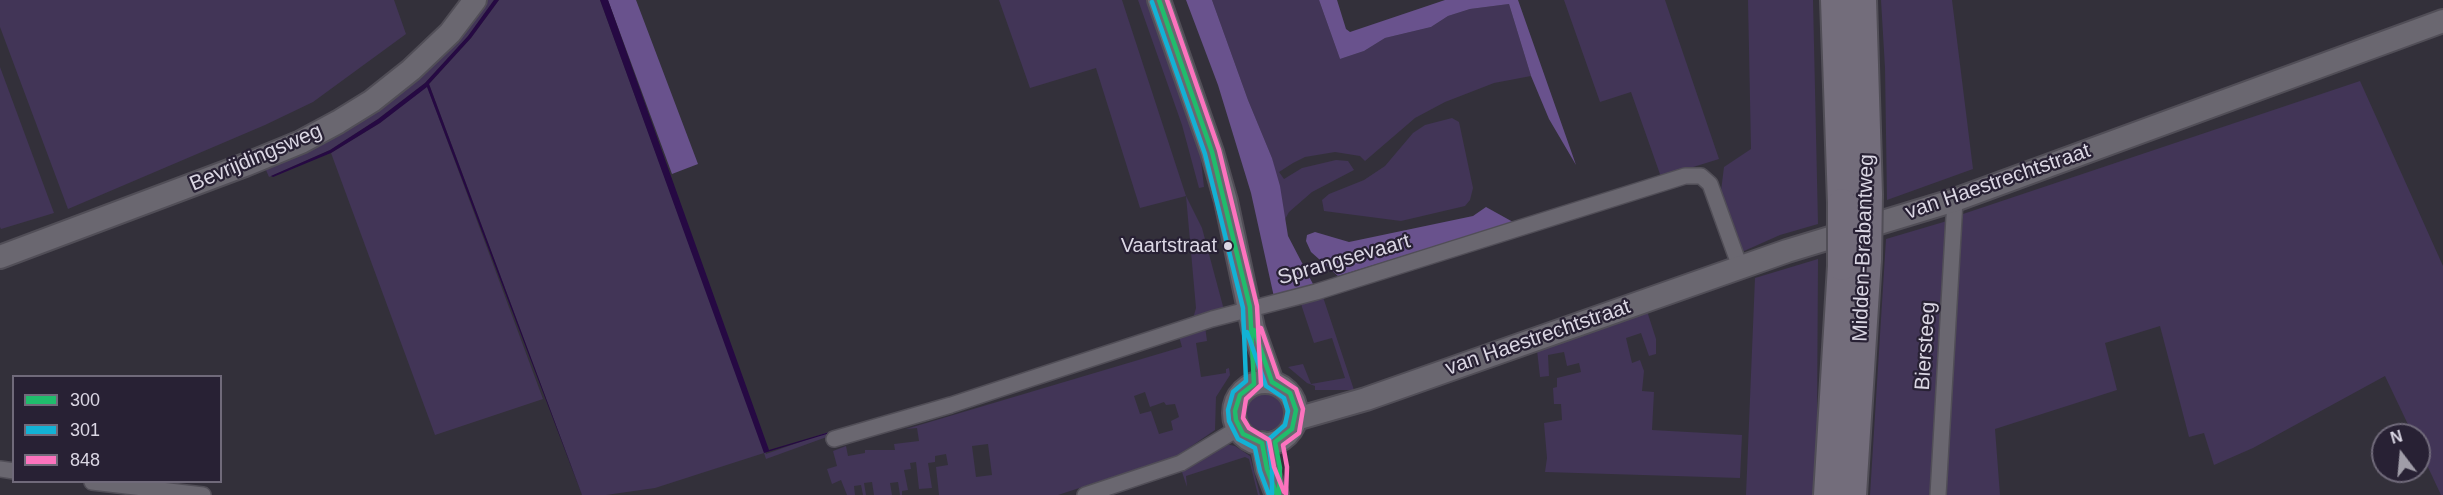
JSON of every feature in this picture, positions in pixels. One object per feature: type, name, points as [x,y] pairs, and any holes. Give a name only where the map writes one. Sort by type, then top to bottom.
[{"type":"highway","points":[[1821,0],[1825,66],[1842,159]]},
{"type":"highway","name":"Midden-Brabantweg","points":[[1835,0],[1842,159],[1855,199]]},
{"type":"highway","name":"Midden-Brabantweg","points":[[1852,495],[1855,199],[1862,0]]},
{"type":"highway","name":"Midden-Brabantweg","points":[[1828,495],[1854,262]]},
{"type":"street","name":"Bevrijdingsweg","points":[[0,257],[245,165],[301,142],[338,122],[372,101],[411,70],[450,33],[475,0]]},
{"type":"street","points":[[1159,0],[1215,161],[1252,318],[1263,383]]},
{"type":"street","name":"van Haestrechtstraat","points":[[1295,411],[1317,414],[1345,403],[1366,399],[1740,267],[1955,200],[2443,21]]},
{"type":"street","name":"Sprangsevaart","points":[[834,439],[1252,318],[1316,292],[1685,176],[1701,176],[1710,184],[1740,267]]},
{"type":"street","name":"Biersteeg","points":[[1938,495],[1955,200]]},
{"type":"street","points":[[1263,383],[1290,393],[1295,411],[1288,433],[1269,442],[1249,438],[1239,428],[1236,420],[1236,403],[1246,388],[1263,383]]},
{"type":"street","points":[[1085,495],[1181,463],[1239,428]]},
{"type":"street","points":[[1269,442],[1280,468],[1278,495]]},
{"type":"street","points":[[101,483],[203,495]]},
{"type":"shaded area","points":[[0,0],[394,0],[406,34],[313,102],[265,125],[68,209],[0,27]]},
{"type":"shaded area","points":[[485,0],[494,0],[468,36],[425,83],[378,119],[330,150],[269,177],[266,170],[268,164],[292,154]]},
{"type":"shaded area","points":[[494,0],[499,0],[471,38],[429,84],[582,495],[427,87],[380,123],[331,153],[271,176],[330,150],[378,119],[425,83],[468,36]]},
{"type":"shaded area","points":[[499,0],[600,0],[766,454],[837,429],[835,434],[766,459],[764,453],[655,488],[606,495],[582,495],[429,84],[471,38]]},
{"type":"shaded area","points":[[600,0],[608,0],[769,450],[833,431],[830,433],[764,453]]},
{"type":"shaded area","points":[[608,0],[636,0],[698,164],[672,174]]},
{"type":"shaded area","points":[[999,0],[1122,0],[1186,196],[1140,208],[1096,68],[1030,88]]},
{"type":"shaded area","points":[[1138,0],[1151,0],[1200,152],[1204,187],[1199,188],[1182,125]]},
{"type":"shaded area","points":[[1186,0],[1212,0],[1248,100],[1272,158],[1280,186],[1288,236],[1313,284],[1274,297],[1251,193],[1218,85]]},
{"type":"shaded area","points":[[1212,0],[1319,0],[1340,59],[1364,51],[1385,38],[1431,27],[1448,16],[1470,9],[1509,4],[1531,76],[1494,83],[1445,102],[1415,118],[1365,161],[1360,156],[1335,152],[1305,157],[1293,163],[1279,172],[1284,179],[1302,168],[1336,160],[1348,161],[1354,170],[1312,192],[1289,212],[1284,221],[1272,158],[1248,100]]},
{"type":"shaded area","points":[[1319,0],[1337,0],[1346,29],[1350,32],[1445,0],[1518,0],[1576,165],[1549,119],[1531,76],[1509,4],[1470,9],[1448,16],[1431,27],[1385,38],[1364,51],[1340,59]]},
{"type":"shaded area","points":[[1564,0],[1665,0],[1719,159],[1661,177],[1631,92],[1600,102]]},
{"type":"shaded area","points":[[1748,0],[1813,0],[1818,224],[1780,235],[1744,251],[1740,249],[1721,191],[1724,167],[1751,149]]},
{"type":"shaded area","points":[[1881,0],[1952,0],[1973,169],[1887,200],[1885,68]]},
{"type":"shaded area","points":[[0,67],[54,213],[1,229],[0,227]]},
{"type":"shaded area","points":[[2360,81],[2443,266],[2443,495],[2431,474],[2431,423],[2407,423],[2385,376],[2253,448],[2214,465],[2204,433],[2189,437],[2160,326],[2105,343],[2117,390],[1995,429],[2000,495],[1945,495],[1963,214]]},
{"type":"shaded area","points":[[427,86],[543,399],[435,435],[331,153],[380,123]]},
{"type":"shaded area","points":[[1452,118],[1459,122],[1473,188],[1470,200],[1465,206],[1401,221],[1324,211],[1322,200],[1329,194],[1364,180],[1385,166],[1413,133],[1425,125]]},
{"type":"shaded area","points":[[1186,196],[1202,228],[1224,310],[1193,319],[1196,308]]},
{"type":"shaded area","points":[[1486,207],[1513,222],[1338,276],[1311,252],[1306,241],[1307,235],[1315,232],[1349,242],[1473,216]]},
{"type":"shaded area","points":[[1947,221],[1931,495],[1870,495],[1886,239]]},
{"type":"shaded area","points":[[1818,259],[1817,428],[1813,495],[1746,495],[1755,278]]},
{"type":"shaded area","points":[[1323,297],[1354,390],[1315,390],[1315,386],[1307,383],[1288,367],[1303,364],[1311,384],[1345,378],[1332,338],[1314,343],[1301,304]]},
{"type":"shaded area","points":[[1647,311],[1656,339],[1656,354],[1649,356],[1641,333],[1626,338],[1632,363],[1640,360],[1644,371],[1642,391],[1654,392],[1652,430],[1742,435],[1740,478],[1545,472],[1547,458],[1544,423],[1562,420],[1561,404],[1554,404],[1553,388],[1557,387],[1557,378],[1581,372],[1579,363],[1567,366],[1564,352],[1548,355],[1549,376],[1540,377],[1537,350]]},
{"type":"shaded area","points":[[1205,326],[1207,341],[1196,343],[1201,377],[1226,373],[1226,369],[1229,368],[1230,375],[1216,397],[1215,430],[1177,456],[1058,495],[939,495],[936,467],[948,465],[946,454],[935,456],[935,462],[928,463],[932,488],[919,489],[916,462],[910,463],[911,469],[904,470],[908,490],[902,491],[902,495],[900,495],[898,482],[890,483],[892,495],[874,495],[872,482],[864,483],[866,495],[863,495],[861,485],[854,486],[855,495],[847,495],[841,480],[832,484],[827,469],[837,466],[833,451],[846,446],[848,456],[865,453],[865,450],[895,450],[894,444],[919,441],[917,428],[906,429],[1182,347],[1178,333]],"holes":[[[1145,392],[1150,407],[1164,402],[1166,405],[1175,404],[1179,417],[1171,421],[1173,430],[1159,434],[1151,411],[1140,414],[1134,396]],[[988,444],[992,475],[976,477],[972,446]]]},
{"type":"shaded area","points":[[1265,393],[1278,399],[1284,412],[1278,425],[1265,431],[1252,425],[1246,412],[1252,399]]},
{"type":"shaded area","points":[[1226,444],[1235,446],[1250,456],[1260,495],[1258,495],[1249,459],[1245,457],[1186,476],[1187,487],[1181,469]]},
{"type":"transit line","name":"300","points":[[1159,0],[1212,152],[1250,307],[1254,384],[1240,395],[1235,411],[1236,420],[1243,434],[1262,443],[1267,469],[1277,495]]},
{"type":"transit line","name":"848","points":[[1167,0],[1219,150],[1257,306],[1261,385],[1246,399],[1243,418],[1249,428],[1269,440],[1274,467],[1284,492]]},
{"type":"transit line","name":"301","points":[[1152,2],[1205,154],[1243,308],[1246,381],[1233,392],[1228,410],[1229,421],[1238,439],[1255,448],[1269,495]]},
{"type":"transit line","name":"848","points":[[1261,328],[1278,377],[1296,389],[1303,409],[1299,433],[1283,445],[1287,467],[1286,494]]},
{"type":"transit line","name":"300","points":[[1254,330],[1272,382],[1290,393],[1296,410],[1292,429],[1275,442],[1280,468],[1279,494]]},
{"type":"transit line","name":"301","points":[[1247,332],[1266,386],[1284,398],[1288,411],[1285,425],[1268,440],[1272,469],[1272,494]]},
{"type":"place","name":"Vaartstraat","points":[[1228,246]]}]
